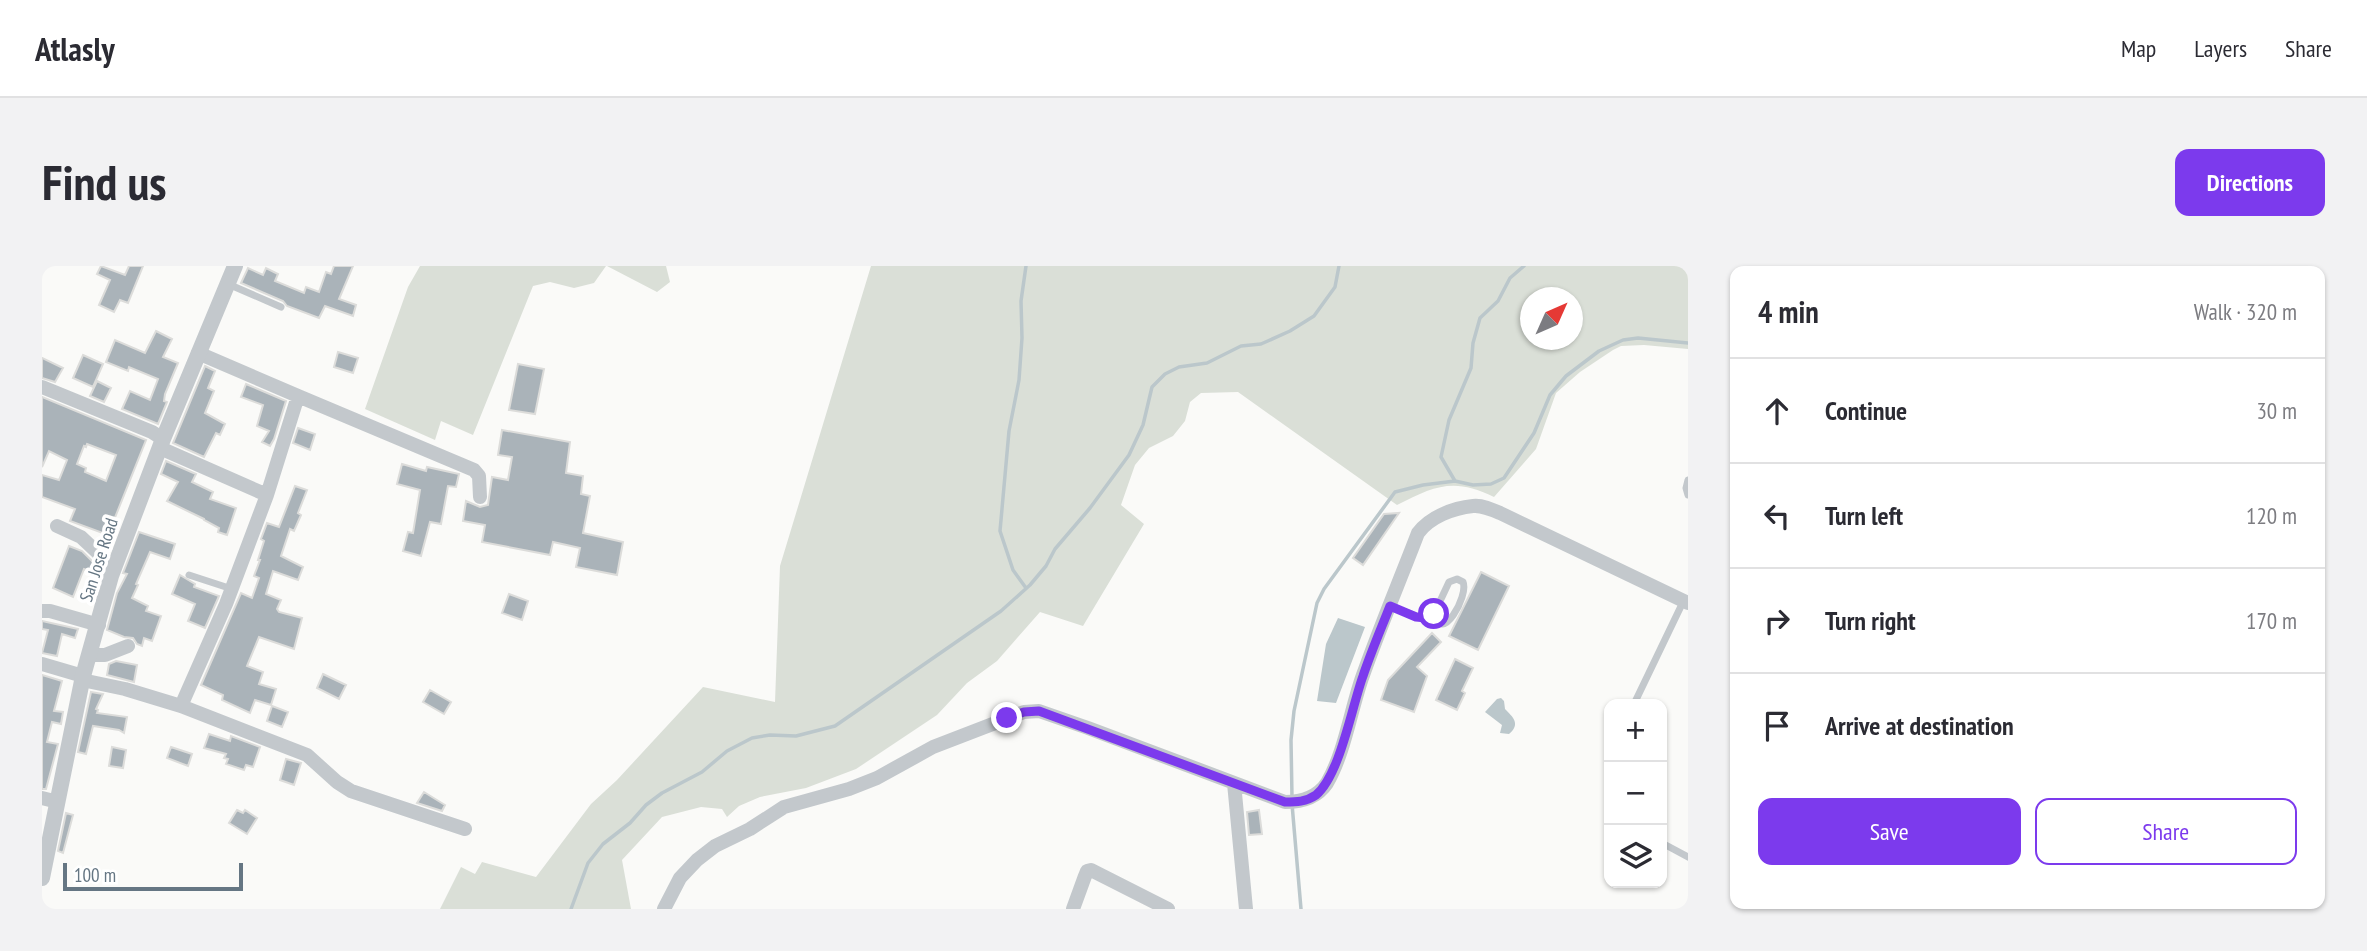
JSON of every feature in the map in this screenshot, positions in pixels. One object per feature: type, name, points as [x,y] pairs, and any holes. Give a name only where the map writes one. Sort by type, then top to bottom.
[{"type":"street","name":"San Jose Road","points":[[42,878],[82,678],[114,568],[161,444],[235,266]]},
{"type":"street","points":[[198,354],[474,470],[479,476],[480,497]]},
{"type":"street","points":[[42,387],[152,432],[161,444],[267,495]]},
{"type":"street","points":[[181,706],[232,589],[267,495],[298,396]]},
{"type":"street","points":[[664,909],[680,878],[697,860],[715,846],[750,829],[783,807],[849,789],[877,778],[933,747],[1024,712],[1039,711],[1076,723],[1285,802],[1302,802],[1315,796],[1326,783],[1338,756],[1363,676],[1418,533],[1433,518],[1474,505],[1500,513],[1686,602]]},
{"type":"street","points":[[57,526],[81,537],[114,568]]},
{"type":"street","points":[[42,611],[99,625]]},
{"type":"street","points":[[89,655],[105,655],[128,646]]},
{"type":"street","points":[[42,664],[181,706],[307,755],[351,791],[465,829]]},
{"type":"street","points":[[1234,783],[1246,909]]},
{"type":"street","points":[[42,798],[58,803]]},
{"type":"street","points":[[1073,909],[1089,870],[1168,909]]},
{"type":"lane","points":[[228,284],[281,307]]},
{"type":"lane","points":[[1688,480],[1688,495]]},
{"type":"lane","points":[[189,575],[232,589]]},
{"type":"lane","points":[[1390,606],[1416,617],[1426,618],[1440,623],[1446,624],[1451,621],[1465,591],[1463,582],[1457,579],[1449,582],[1436,611],[1434,617],[1440,623]]},
{"type":"lane","points":[[1637,699],[1686,602]]},
{"type":"lane","points":[[1426,618],[1436,611]]},
{"type":"lane","points":[[1667,846],[1688,857]]},
{"type":"shaded area","points":[[420,266],[606,266],[594,283],[574,288],[550,282],[533,286],[473,435],[441,421],[435,440],[365,409],[408,287]]},
{"type":"shaded area","points":[[607,266],[666,266],[670,282],[657,292]]},
{"type":"shaded area","points":[[871,266],[1688,266],[1688,349],[1621,346],[1580,372],[1556,393],[1536,449],[1494,497],[1467,487],[1444,486],[1397,505],[1238,392],[1201,393],[1190,402],[1185,421],[1173,436],[1149,448],[1135,465],[1121,505],[1144,524],[1083,626],[1040,612],[997,661],[967,683],[937,715],[856,769],[806,788],[760,797],[739,806],[727,817],[722,809],[701,807],[662,817],[622,860],[631,909],[440,909],[461,867],[475,874],[482,862],[536,877],[591,804],[617,780],[703,687],[775,702],[780,566]]},
{"type":"shaded area","points":[[1338,618],[1365,627],[1336,703],[1317,701],[1326,644]]},
{"type":"shaded area","points":[[1501,698],[1515,724],[1509,734],[1500,733],[1502,725],[1485,712]]},
{"type":"building","points":[[101,266],[125,275],[129,266],[143,266],[128,303],[120,300],[114,312],[99,305],[110,280],[97,274]]},
{"type":"building","points":[[334,266],[353,266],[339,299],[356,305],[353,316],[325,306],[319,318],[287,306],[283,301],[241,283],[248,268],[263,275],[266,268],[278,274],[275,281],[304,293],[306,287],[319,292],[326,272],[331,274]]},
{"type":"building","points":[[156,331],[172,339],[163,357],[178,363],[165,394],[164,401],[167,402],[158,424],[122,409],[130,391],[150,400],[158,379],[129,367],[128,371],[106,362],[115,340],[145,353]]},
{"type":"building","points":[[338,352],[358,358],[353,373],[334,367]]},
{"type":"building","points":[[83,355],[103,364],[93,387],[73,378]]},
{"type":"building","points":[[42,358],[63,368],[55,382],[42,378]]},
{"type":"building","points":[[518,364],[544,369],[535,414],[509,410]]},
{"type":"building","points":[[205,366],[215,371],[208,388],[214,391],[205,413],[225,424],[220,435],[216,433],[204,457],[173,443]]},
{"type":"building","points":[[97,381],[111,388],[104,402],[90,396]]},
{"type":"building","points":[[246,384],[286,401],[270,446],[262,442],[269,431],[257,426],[263,405],[241,397]]},
{"type":"building","points":[[42,397],[146,440],[108,535],[70,521],[75,509],[42,497],[42,475],[59,480],[67,460],[49,451],[42,467]],"holes":[[[87,444],[116,455],[106,481],[85,472],[86,468],[77,464]]]},
{"type":"building","points":[[298,428],[315,434],[310,450],[293,443]]},
{"type":"building","points":[[502,430],[570,442],[566,473],[583,476],[581,494],[590,496],[583,533],[623,542],[617,575],[576,567],[580,548],[553,542],[550,555],[482,542],[485,525],[463,521],[466,501],[480,507],[488,505],[492,477],[508,480],[512,457],[498,455]]},
{"type":"building","points":[[166,461],[196,474],[192,482],[213,492],[210,499],[236,508],[227,535],[218,532],[219,528],[204,519],[167,501],[178,482],[161,474]]},
{"type":"building","points":[[402,464],[426,471],[427,467],[459,474],[456,487],[448,486],[441,524],[430,522],[421,556],[403,551],[408,532],[413,533],[420,490],[397,484]]},
{"type":"building","points":[[295,486],[307,490],[298,513],[301,515],[294,531],[290,529],[281,556],[303,567],[298,580],[273,571],[266,594],[281,600],[277,609],[279,612],[302,618],[294,649],[259,637],[247,666],[263,672],[259,684],[276,689],[271,705],[255,700],[250,713],[222,700],[223,695],[201,685],[241,593],[252,598],[259,578],[254,576],[267,523],[279,527]]},
{"type":"building","points":[[1399,513],[1363,565],[1353,558],[1384,514]]},
{"type":"building","points":[[139,532],[175,544],[170,559],[150,552],[136,584],[138,585],[132,598],[148,606],[146,611],[161,616],[152,641],[144,638],[142,646],[133,638],[107,630],[117,593],[127,574],[123,573]]},
{"type":"building","points":[[69,546],[82,551],[93,562],[90,571],[84,569],[73,597],[53,588]]},
{"type":"building","points":[[1481,572],[1509,586],[1478,650],[1449,636]]},
{"type":"building","points":[[180,575],[195,584],[194,587],[219,596],[205,628],[188,621],[195,604],[172,594]]},
{"type":"building","points":[[509,594],[528,601],[522,620],[502,613]]},
{"type":"building","points":[[42,621],[78,629],[75,638],[62,634],[57,656],[42,653],[48,630],[42,629]]},
{"type":"building","points":[[1432,633],[1441,642],[1417,667],[1427,676],[1414,712],[1381,700],[1388,680]]},
{"type":"building","points":[[1455,659],[1473,668],[1457,710],[1436,700]]},
{"type":"building","points":[[116,661],[137,665],[134,682],[107,675],[109,664]]},
{"type":"building","points":[[323,674],[346,685],[339,699],[317,688]]},
{"type":"building","points":[[42,675],[62,681],[54,711],[63,712],[61,724],[52,722],[47,742],[58,744],[46,789],[42,789]]},
{"type":"building","points":[[430,690],[451,702],[444,714],[423,702]]},
{"type":"building","points":[[91,692],[103,694],[96,709],[97,713],[127,717],[124,733],[93,726],[86,754],[78,752]]},
{"type":"building","points":[[272,706],[288,712],[282,727],[267,721]]},
{"type":"building","points":[[209,734],[230,741],[231,736],[260,747],[253,767],[246,765],[244,770],[226,764],[226,754],[204,748]]},
{"type":"building","points":[[112,747],[126,750],[123,768],[109,766]]},
{"type":"building","points":[[171,747],[192,754],[188,766],[167,758]]},
{"type":"building","points":[[286,759],[301,763],[294,785],[280,780]]},
{"type":"building","points":[[424,792],[445,805],[442,811],[417,803]]},
{"type":"building","points":[[237,810],[243,813],[245,810],[257,818],[247,834],[229,823]]},
{"type":"building","points":[[1259,810],[1262,834],[1249,835],[1247,812]]},
{"type":"building","points":[[66,813],[73,815],[63,853],[58,851]]},
{"type":"waterway","points":[[1026,266],[1021,301],[1019,380],[1009,431],[1000,531],[1013,570],[1026,588]]},
{"type":"waterway","points":[[571,909],[588,863],[603,844],[662,793],[702,772],[727,751],[752,738],[770,735],[796,736],[835,726],[1001,611],[1030,585],[1046,566],[1055,549],[1090,508],[1129,455],[1143,425],[1152,387],[1165,374],[1179,367],[1207,363],[1241,346],[1261,344],[1314,316],[1335,287],[1339,266]]},
{"type":"waterway","points":[[1455,481],[1441,457],[1449,420],[1471,368],[1473,343],[1480,318],[1498,301],[1510,278],[1524,266]]},
{"type":"waterway","points":[[1292,797],[1291,740],[1294,711],[1317,603],[1324,589],[1395,492],[1455,481],[1473,485],[1491,484],[1504,478],[1534,433],[1550,395],[1566,376],[1599,351],[1623,340],[1638,338],[1688,343]]},
{"type":"waterway","points":[[1292,804],[1301,909]]},
{"type":"route","points":[[1007,718],[1024,712],[1039,711],[1285,802],[1302,802],[1315,796],[1326,783],[1338,756],[1363,676],[1390,606],[1416,617],[1426,618],[1436,611],[1434,614]]}]
